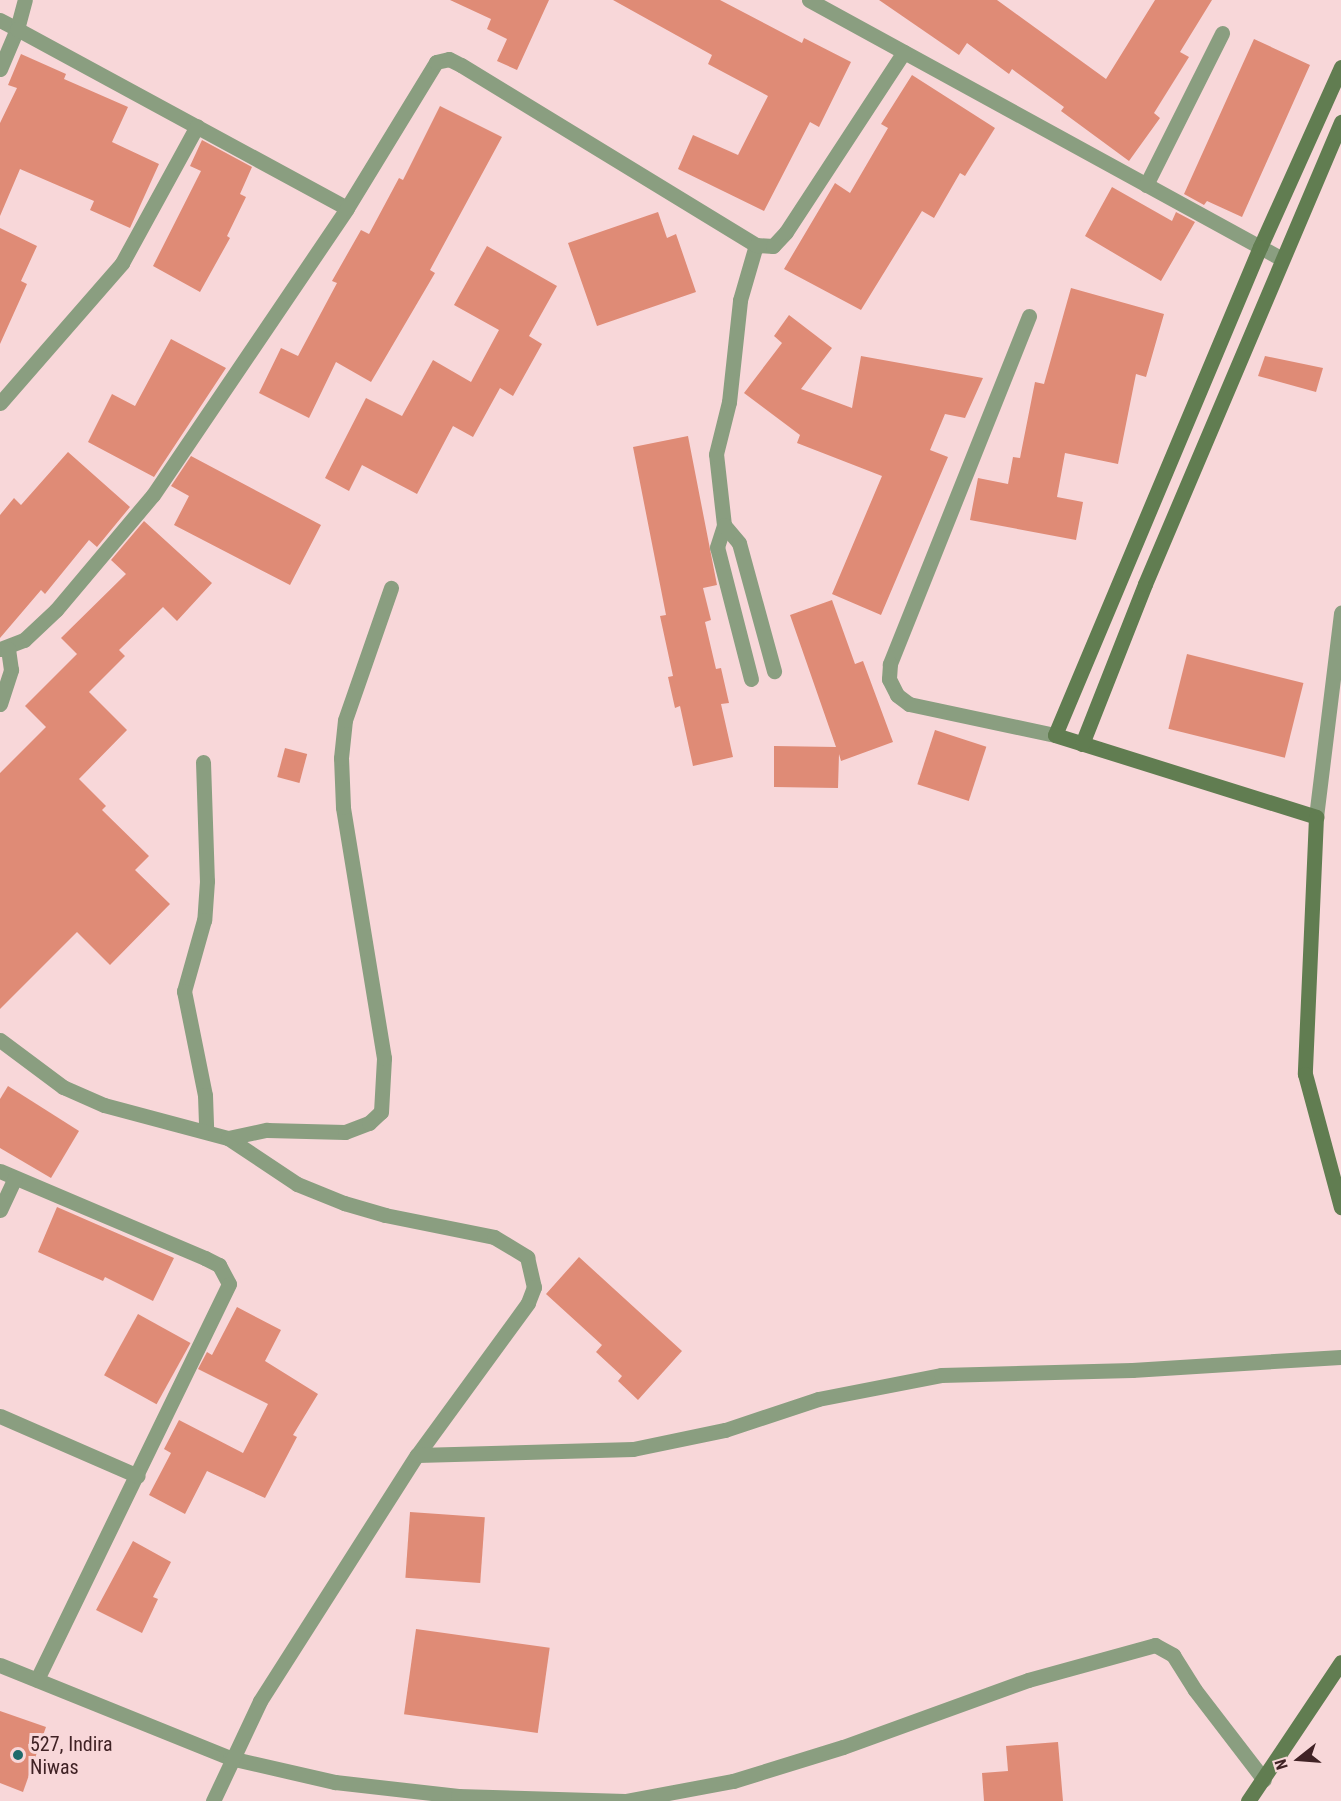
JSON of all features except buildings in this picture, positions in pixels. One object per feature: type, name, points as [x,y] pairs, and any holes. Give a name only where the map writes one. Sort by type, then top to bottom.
[{"type":"street","points":[[0,69],[17,29],[25,0]]},
{"type":"street","points":[[809,0],[1282,259]]},
{"type":"street","points":[[0,20],[347,208]]},
{"type":"street","points":[[1146,185],[1222,33]]},
{"type":"street","points":[[0,704],[11,670],[4,649],[24,640],[56,610],[153,495],[347,208],[436,62],[449,59],[756,245],[773,246],[786,232],[904,52]]},
{"type":"street","points":[[1055,735],[1260,247],[1341,67]]},
{"type":"street","points":[[1082,744],[1150,574],[1341,122]]},
{"type":"street","points":[[0,403],[123,263],[197,126]]},
{"type":"street","points":[[751,679],[717,546],[724,525],[716,454],[729,402],[740,300],[756,245]]},
{"type":"street","points":[[1029,316],[890,664],[889,678],[897,695],[909,704],[1055,735],[1316,817]]},
{"type":"street","points":[[724,525],[738,543],[774,671]]},
{"type":"street","points":[[1127,564],[1150,574]]},
{"type":"street","points":[[228,1137],[267,1130],[345,1132],[369,1123],[381,1112],[384,1058],[343,807],[341,758],[345,720],[391,588]]},
{"type":"street","points":[[1341,613],[1316,817],[1305,1074],[1341,1207]]},
{"type":"street","points":[[203,762],[207,881],[204,920],[184,991],[205,1095],[206,1131]]},
{"type":"street","points":[[0,1040],[63,1088],[104,1105],[228,1137],[297,1184],[385,1215],[494,1237],[512,1245],[527,1257],[534,1287],[528,1304],[417,1455],[304,1626],[230,1758],[213,1801]]},
{"type":"street","points":[[0,1171],[206,1258],[226,1274],[228,1294],[37,1680]]},
{"type":"street","points":[[0,1210],[15,1178]]},
{"type":"street","points":[[417,1455],[633,1449],[725,1430],[818,1399],[941,1375],[1132,1370],[1341,1357]]},
{"type":"street","points":[[0,1416],[138,1476]]},
{"type":"street","points":[[0,1665],[230,1758],[335,1782],[458,1796],[625,1801],[733,1781],[843,1747],[1028,1680],[1130,1648],[1155,1645],[1173,1655],[1195,1690],[1264,1780]]},
{"type":"street","points":[[1248,1801],[1341,1662]]},
{"type":"place","name":"527, Indira Niwas","points":[[18,1755]]}]
